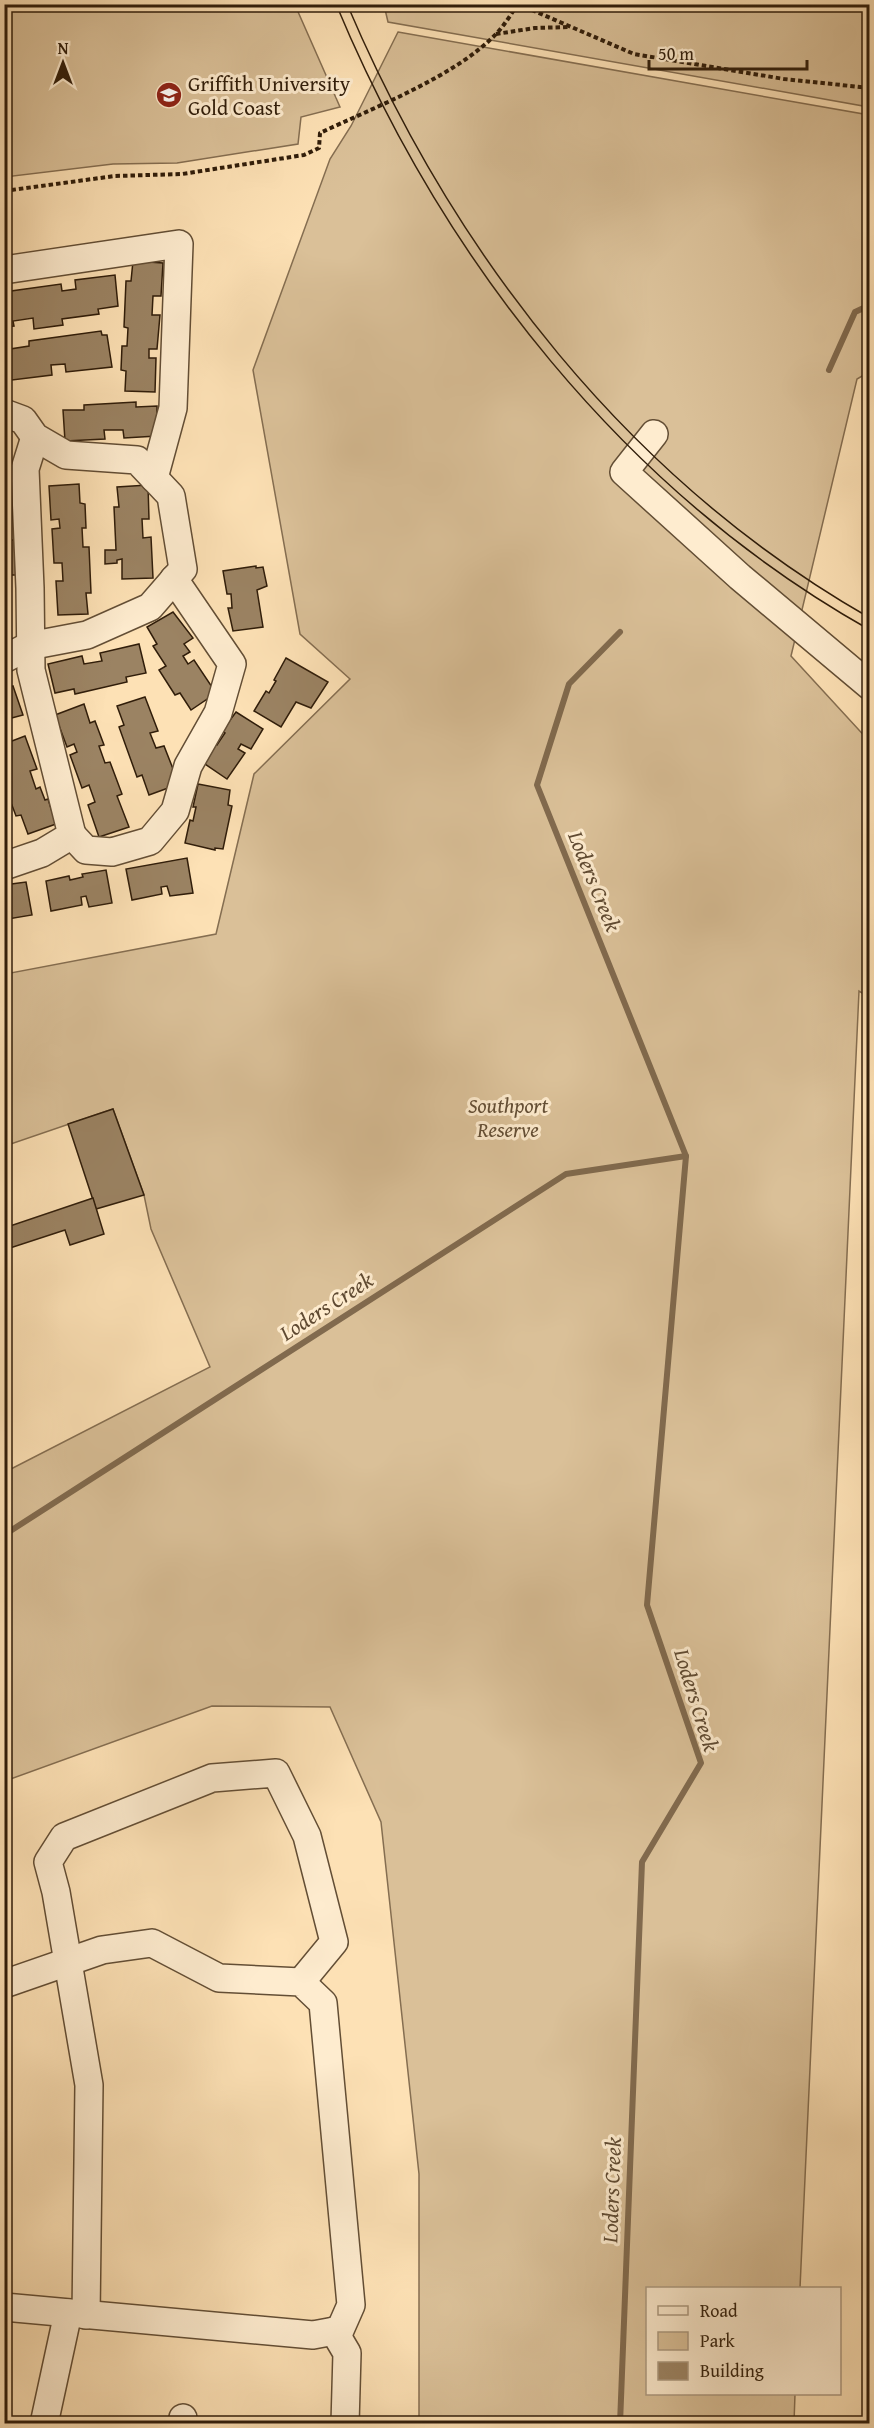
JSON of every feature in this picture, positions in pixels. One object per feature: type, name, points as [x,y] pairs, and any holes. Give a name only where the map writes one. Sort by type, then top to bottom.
[{"type":"street","points":[[4,270],[179,244],[173,408],[154,478]]},
{"type":"street","points":[[4,413],[23,420],[35,437],[66,455],[137,460],[171,496],[183,569],[150,607],[87,635],[29,646],[4,659]]},
{"type":"street","points":[[654,434],[624,472],[740,577],[870,686]]},
{"type":"street","points":[[35,437],[24,469],[30,588],[31,669],[72,835],[87,850],[112,852],[150,841],[175,811],[188,766],[218,713],[232,664],[174,579]]},
{"type":"street","points":[[4,866],[42,853],[72,835]]},
{"type":"street","points":[[44,2424],[77,2314],[89,2085],[56,1892],[48,1862],[64,1837],[212,1778],[276,1773],[307,1836],[334,1942],[301,1982]]},
{"type":"street","points":[[4,1984],[102,1950],[152,1943],[219,1978],[301,1982],[323,2003],[351,2305],[340,2330],[313,2335],[4,2307]]},
{"type":"street","points":[[333,2331],[347,2354],[345,2424]]},
{"type":"path","points":[[4,190],[115,176],[182,174],[304,155],[319,148],[320,133],[411,90],[466,60],[496,34],[518,4],[634,54],[784,79],[870,88]]},
{"type":"path","points":[[496,34],[535,28],[573,27]]},
{"type":"path","points":[[4,2148],[7,2187],[4,2194]]},
{"type":"green space","name":"Griffith University Gold Coast","points":[[4,5],[295,5],[340,107],[301,117],[298,144],[177,163],[113,164],[5,177]]},
{"type":"green space","points":[[384,5],[869,5],[869,107],[388,22]]},
{"type":"green space","name":"Southport Reserve","points":[[398,32],[869,115],[869,372],[857,379],[791,656],[870,742],[870,998],[859,991],[800,2287],[646,2287],[646,2395],[795,2395],[794,2423],[419,2423],[419,2174],[381,1822],[330,1707],[212,1706],[5,1781],[5,1472],[210,1367],[151,1229],[144,1195],[113,1109],[5,1146],[5,974],[216,934],[254,774],[350,679],[300,634],[253,370],[330,159],[351,126]]},
{"type":"building","points":[[133,261],[163,263],[161,296],[153,296],[152,315],[160,315],[157,349],[149,349],[149,358],[156,358],[155,392],[125,391],[126,371],[121,370],[122,346],[127,346],[128,328],[124,327],[126,281],[131,281]]},
{"type":"building","points":[[115,275],[118,306],[98,309],[99,314],[62,319],[63,325],[34,329],[33,318],[13,321],[14,326],[4,327],[4,292],[61,284],[62,291],[76,289],[75,280]]},
{"type":"building","points":[[101,331],[102,335],[107,335],[112,367],[66,372],[65,364],[51,365],[52,375],[4,381],[4,350],[29,346],[29,341]]},
{"type":"building","points":[[136,402],[136,407],[157,406],[157,436],[124,438],[123,430],[104,430],[105,439],[65,441],[63,410],[84,410],[84,405]]},
{"type":"building","points":[[4,444],[7,444],[9,479],[4,479]]},
{"type":"building","points":[[79,484],[80,503],[85,504],[86,528],[82,528],[83,547],[89,547],[91,593],[86,593],[88,614],[58,615],[56,581],[63,581],[62,563],[54,563],[52,529],[60,528],[59,519],[51,520],[49,486]]},
{"type":"building","points":[[148,485],[149,519],[142,519],[143,538],[151,537],[153,578],[122,579],[122,559],[117,560],[117,563],[105,564],[105,550],[116,550],[114,507],[119,507],[117,487]]},
{"type":"building","points":[[4,498],[8,498],[9,531],[5,532],[6,540],[14,540],[16,575],[4,575]]},
{"type":"building","points":[[256,566],[256,568],[263,567],[267,586],[257,590],[263,627],[233,631],[228,608],[232,608],[231,594],[227,594],[223,571]]},
{"type":"building","points":[[173,612],[193,638],[184,644],[190,652],[183,656],[188,664],[194,660],[216,693],[191,710],[180,693],[175,695],[159,670],[166,666],[153,646],[157,644],[147,627]]},
{"type":"building","points":[[139,644],[146,673],[126,677],[127,682],[75,694],[74,689],[55,693],[48,664],[82,656],[84,664],[102,661],[100,653]]},
{"type":"building","points":[[286,658],[328,682],[311,708],[296,702],[281,727],[254,711],[266,691],[269,693]]},
{"type":"building","points":[[13,686],[23,715],[4,720],[4,689]]},
{"type":"building","points":[[145,697],[158,731],[150,733],[156,748],[164,746],[179,784],[149,795],[142,775],[137,777],[119,727],[124,725],[117,706]]},
{"type":"building","points":[[84,704],[90,723],[95,721],[104,745],[99,746],[105,763],[110,762],[122,794],[117,796],[129,827],[99,837],[88,805],[95,802],[89,785],[82,788],[70,755],[77,752],[74,744],[67,747],[55,715]]},
{"type":"building","points":[[236,712],[263,729],[251,749],[241,744],[238,749],[245,753],[227,779],[202,762],[215,742],[217,745],[225,733],[222,731]]},
{"type":"building","points":[[25,736],[37,769],[30,771],[36,789],[40,787],[45,800],[48,799],[56,824],[28,834],[21,815],[16,816],[4,784],[4,744]]},
{"type":"building","points":[[198,784],[230,790],[228,805],[232,806],[223,849],[215,848],[215,850],[185,843],[190,820],[193,821],[196,807],[193,807]]},
{"type":"building","points":[[187,858],[193,893],[170,896],[167,886],[161,887],[162,894],[132,900],[126,869]]},
{"type":"building","points":[[106,870],[112,903],[89,907],[86,896],[81,897],[82,905],[51,911],[46,881],[69,876],[70,880],[83,877],[82,874]]},
{"type":"building","points":[[26,882],[32,915],[8,919],[4,909],[4,885]]},
{"type":"building","points":[[113,1109],[144,1195],[96,1209],[68,1124]]},
{"type":"building","points":[[93,1198],[104,1234],[70,1245],[65,1230],[4,1250],[4,1228]]},
{"type":"waterway","name":"Loders Creek","points":[[829,370],[855,312],[870,305]]},
{"type":"waterway","name":"Loders Creek","points":[[620,632],[569,684],[537,785],[686,1156],[647,1605],[701,1763],[642,1862],[620,2424]]},
{"type":"waterway","name":"Loders Creek","points":[[4,1535],[566,1174],[686,1156]]},
{"type":"tram line","points":[[336,4],[380,99],[430,191],[487,279],[551,362],[622,439],[698,510],[781,574],[870,630]]},
{"type":"tram line","points":[[347,4],[390,97],[440,187],[496,273],[559,354],[627,430],[702,500],[783,563],[870,618]]},
{"type":"place","name":"Griffith University Gold Coast","points":[[169,95]]}]
